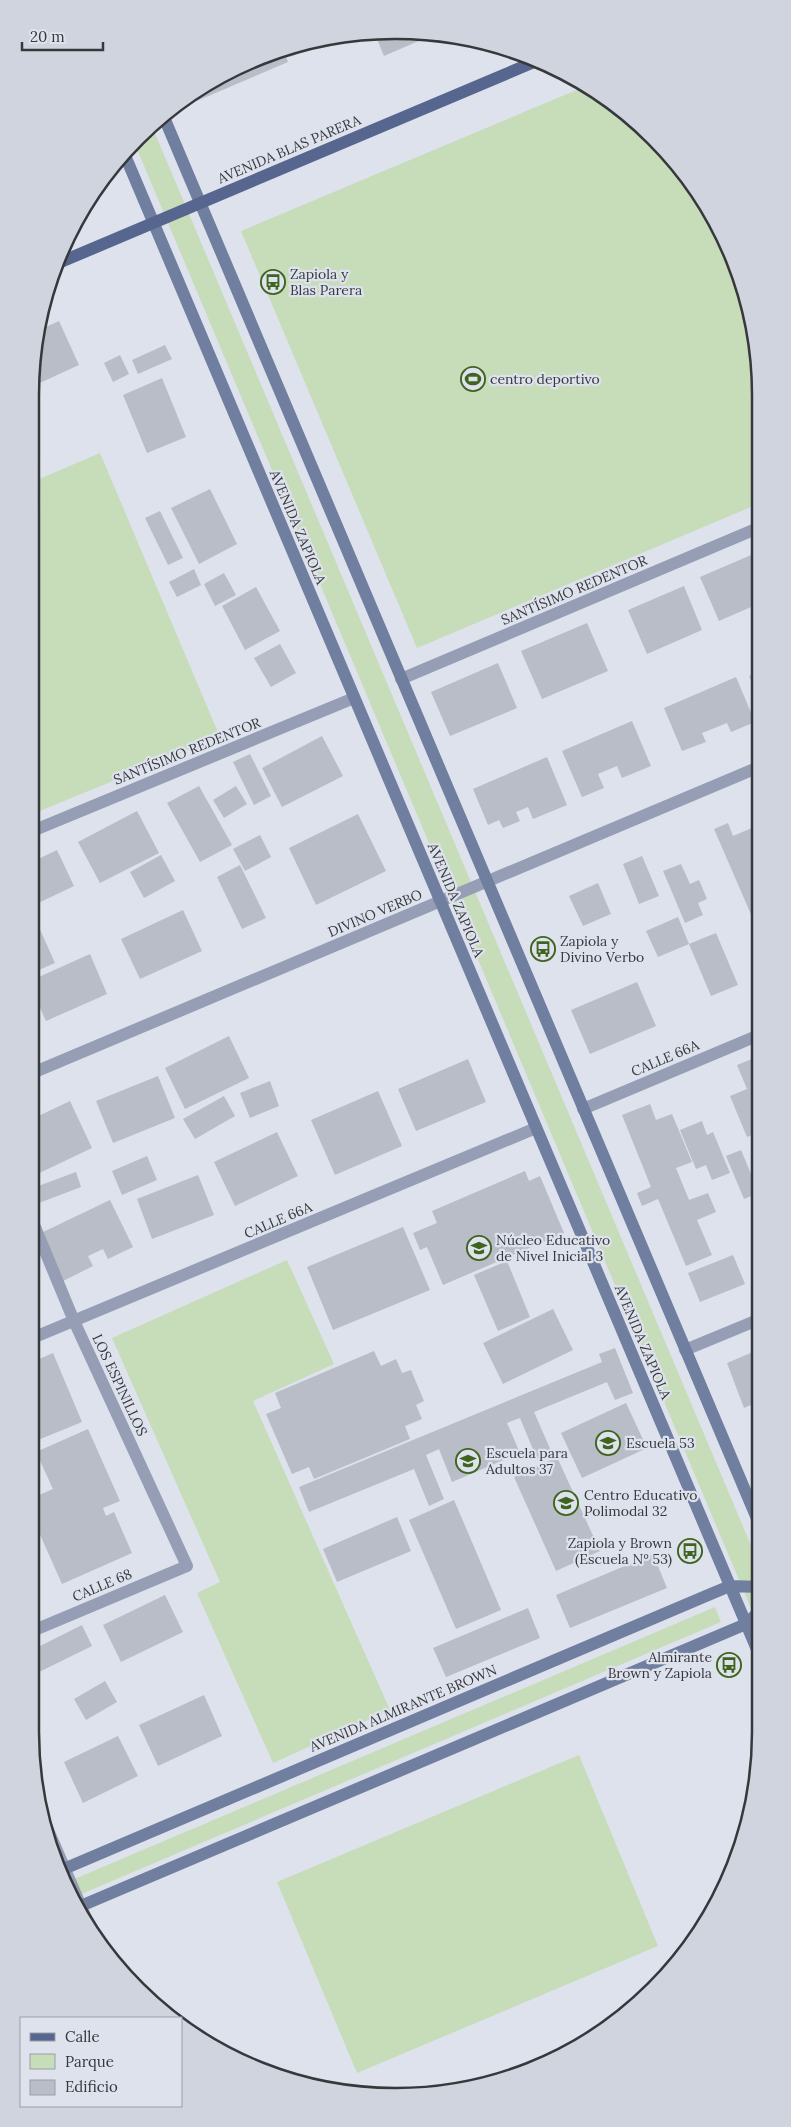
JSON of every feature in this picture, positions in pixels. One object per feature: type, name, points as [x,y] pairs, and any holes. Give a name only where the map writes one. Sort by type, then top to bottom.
[{"type":"main road","name":"AVENIDA BLAS PARERA","points":[[66,260],[528,65]]},
{"type":"main road","points":[[166,122],[752,1509]]},
{"type":"main road","name":"AVENIDA ZAPIOLA","points":[[127,160],[752,1638]]},
{"type":"main road","name":"AVENIDA ALMIRANTE BROWN","points":[[66,1868],[730,1586],[752,1587]]},
{"type":"main road","points":[[84,1904],[746,1624],[752,1618]]},
{"type":"street","name":"SANTÍSIMO REDENTOR","points":[[401,679],[752,531]]},
{"type":"street","name":"SANTÍSIMO REDENTOR","points":[[39,828],[354,698]]},
{"type":"street","name":"DIVINO VERBO","points":[[39,1070],[752,770]]},
{"type":"street","name":"CALLE 66A","points":[[583,1108],[752,1037]]},
{"type":"street","name":"CALLE 66A","points":[[39,1335],[536,1128]]},
{"type":"street","name":"LOS ESPINILLOS","points":[[39,1237],[74,1321],[187,1566]]},
{"type":"street","points":[[685,1350],[752,1322]]},
{"type":"street","name":"CALLE 68","points":[[39,1628],[187,1566]]},
{"type":"green space","points":[[578,89],[613,112],[664,160],[692,197],[725,259],[740,303],[749,349],[752,396],[752,507],[417,648],[241,231]]},
{"type":"green space","points":[[154,132],[752,1548],[752,1611],[137,149]]},
{"type":"green space","points":[[100,453],[220,737],[39,811],[39,479]]},
{"type":"green space","points":[[287,1260],[334,1364],[253,1401],[390,1710],[273,1763],[197,1593],[220,1582],[112,1338]]},
{"type":"green space","points":[[715,1607],[721,1622],[79,1895],[72,1880]]},
{"type":"green space","points":[[579,1755],[658,1946],[357,2073],[277,1882]]},
{"type":"building","points":[[377,40],[421,40],[384,56]]},
{"type":"building","points":[[312,49],[290,57],[289,55]]},
{"type":"building","points":[[286,56],[288,62],[192,103],[238,76]]},
{"type":"building","points":[[59,321],[79,365],[40,383],[42,349],[46,327]]},
{"type":"building","points":[[165,345],[172,359],[138,374],[132,360]]},
{"type":"building","points":[[120,355],[129,374],[113,382],[104,363]]},
{"type":"building","points":[[162,378],[186,437],[147,453],[123,395]]},
{"type":"building","points":[[210,489],[237,544],[199,564],[171,508]]},
{"type":"building","points":[[160,511],[183,558],[168,565],[145,518]]},
{"type":"building","points":[[752,555],[752,607],[719,621],[700,577]]},
{"type":"building","points":[[194,569],[201,585],[177,597],[169,582]]},
{"type":"building","points":[[224,573],[236,595],[215,606],[204,584]]},
{"type":"building","points":[[684,586],[702,630],[647,654],[628,610]]},
{"type":"building","points":[[256,587],[280,631],[245,650],[222,606]]},
{"type":"building","points":[[587,623],[608,671],[542,699],[521,651]]},
{"type":"building","points":[[280,644],[296,673],[271,687],[254,658]]},
{"type":"building","points":[[498,663],[517,708],[450,736],[431,692]]},
{"type":"building","points":[[736,677],[752,715],[752,723],[731,732],[727,723],[702,733],[706,742],[682,751],[664,708]]},
{"type":"building","points":[[632,721],[651,766],[622,778],[617,766],[598,774],[604,788],[582,797],[562,751]]},
{"type":"building","points":[[322,736],[343,776],[282,807],[262,768]]},
{"type":"building","points":[[250,754],[271,796],[254,805],[233,762]]},
{"type":"building","points":[[547,757],[567,805],[533,819],[528,807],[516,812],[520,821],[503,828],[499,820],[488,825],[473,789]]},
{"type":"building","points":[[199,786],[232,845],[200,862],[167,803]]},
{"type":"building","points":[[236,786],[247,804],[224,818],[213,800]]},
{"type":"building","points":[[137,811],[159,853],[100,883],[78,842]]},
{"type":"building","points":[[358,814],[386,871],[316,905],[289,848]]},
{"type":"building","points":[[728,823],[733,836],[752,828],[752,917],[714,829]]},
{"type":"building","points":[[260,835],[271,857],[245,871],[233,849]]},
{"type":"building","points":[[57,850],[74,886],[39,903],[39,859]]},
{"type":"building","points":[[161,855],[175,881],[144,898],[130,872]]},
{"type":"building","points":[[642,856],[659,896],[639,904],[623,864]]},
{"type":"building","points":[[681,864],[690,884],[699,880],[707,899],[698,903],[703,915],[685,923],[663,871]]},
{"type":"building","points":[[240,865],[266,918],[242,929],[217,877]]},
{"type":"building","points":[[598,883],[611,914],[583,926],[569,896]]},
{"type":"building","points":[[183,910],[202,951],[140,979],[121,939]]},
{"type":"building","points":[[678,917],[689,944],[658,957],[646,931]]},
{"type":"building","points":[[39,927],[55,963],[39,970]]},
{"type":"building","points":[[716,933],[738,985],[711,996],[689,944]]},
{"type":"building","points":[[90,954],[107,994],[46,1021],[39,1006],[39,977]]},
{"type":"building","points":[[637,982],[656,1026],[590,1054],[571,1010]]},
{"type":"building","points":[[229,1036],[249,1078],[185,1109],[165,1068]]},
{"type":"building","points":[[468,1059],[486,1102],[416,1131],[398,1089]]},
{"type":"building","points":[[752,1059],[752,1135],[747,1137],[730,1096],[747,1089],[737,1065]]},
{"type":"building","points":[[158,1076],[175,1118],[113,1143],[96,1101]]},
{"type":"building","points":[[270,1081],[279,1106],[250,1118],[240,1093]]},
{"type":"building","points":[[378,1091],[402,1146],[335,1175],[311,1120]]},
{"type":"building","points":[[224,1096],[235,1116],[195,1139],[183,1119]]},
{"type":"building","points":[[70,1101],[92,1148],[39,1173],[39,1116]]},
{"type":"building","points":[[650,1104],[656,1120],[672,1114],[692,1162],[676,1168],[689,1200],[708,1193],[716,1212],[697,1220],[712,1255],[686,1266],[658,1199],[642,1206],[637,1193],[651,1187],[622,1115]]},
{"type":"building","points":[[702,1121],[707,1135],[713,1132],[730,1173],[712,1180],[706,1165],[696,1169],[680,1130]]},
{"type":"building","points":[[277,1132],[298,1176],[235,1206],[214,1162]]},
{"type":"building","points":[[741,1150],[752,1176],[752,1196],[744,1199],[726,1156]]},
{"type":"building","points":[[147,1156],[157,1180],[122,1195],[112,1171]]},
{"type":"building","points":[[525,1171],[529,1181],[540,1176],[564,1233],[443,1285],[427,1247],[420,1250],[413,1233],[437,1223],[432,1211]]},
{"type":"building","points":[[76,1172],[81,1187],[39,1203],[39,1186]]},
{"type":"building","points":[[198,1175],[214,1215],[152,1239],[137,1199]]},
{"type":"building","points":[[110,1200],[133,1247],[108,1259],[103,1249],[88,1256],[93,1266],[63,1281],[41,1233]]},
{"type":"building","points":[[403,1227],[430,1290],[333,1330],[307,1267]]},
{"type":"building","points":[[733,1255],[745,1284],[700,1302],[688,1273]]},
{"type":"building","points":[[507,1261],[530,1317],[498,1331],[474,1275]]},
{"type":"building","points":[[553,1309],[573,1350],[503,1384],[483,1343]]},
{"type":"building","points":[[615,1348],[633,1393],[615,1400],[607,1382],[534,1412],[552,1453],[537,1459],[520,1418],[507,1423],[520,1453],[452,1482],[439,1449],[426,1455],[444,1499],[429,1506],[414,1469],[309,1512],[299,1487],[602,1362],[599,1354]]},
{"type":"building","points":[[374,1351],[381,1366],[396,1359],[402,1373],[411,1370],[424,1401],[416,1405],[422,1419],[405,1426],[410,1439],[314,1479],[309,1467],[292,1474],[266,1414],[281,1408],[275,1393]]},
{"type":"building","points":[[752,1352],[752,1404],[744,1408],[727,1363]]},
{"type":"building","points":[[53,1353],[82,1422],[39,1440],[39,1359]]},
{"type":"building","points":[[626,1403],[647,1448],[582,1478],[561,1433]]},
{"type":"building","points":[[88,1429],[120,1501],[103,1508],[106,1516],[114,1512],[132,1553],[62,1584],[39,1532],[39,1495],[53,1489],[39,1459],[39,1451]]},
{"type":"building","points":[[557,1457],[600,1551],[556,1571],[514,1477]]},
{"type":"building","points":[[454,1500],[501,1610],[456,1629],[409,1520]]},
{"type":"building","points":[[397,1517],[411,1551],[337,1582],[323,1549]]},
{"type":"building","points":[[653,1554],[667,1588],[570,1628],[556,1595]]},
{"type":"building","points":[[165,1595],[183,1632],[121,1662],[103,1625]]},
{"type":"building","points":[[528,1608],[540,1638],[446,1677],[433,1648]]},
{"type":"building","points":[[82,1625],[92,1646],[39,1672],[39,1646]]},
{"type":"building","points":[[105,1681],[117,1702],[86,1720],[74,1699]]},
{"type":"building","points":[[204,1695],[222,1736],[158,1766],[139,1725]]},
{"type":"building","points":[[118,1736],[138,1776],[83,1803],[64,1762]]},
{"type":"place","name":"Zapiola y Blas Parera","points":[[273,282]]},
{"type":"place","name":"centro deportivo","points":[[473,379]]},
{"type":"place","name":"Zapiola y Divino Verbo","points":[[543,949]]},
{"type":"place","name":"Núcleo Educativo de Nivel Inicial 3","points":[[479,1248]]},
{"type":"place","name":"Escuela 53","points":[[608,1443]]},
{"type":"place","name":"Escuela para Adultos 37","points":[[468,1461]]},
{"type":"place","name":"Centro Educativo Polimodal 32","points":[[566,1503]]},
{"type":"place","name":"Zapiola y Brown (Escuela N° 53)","points":[[690,1551]]},
{"type":"place","name":"Almirante Brown y Zapiola","points":[[729,1665]]}]
